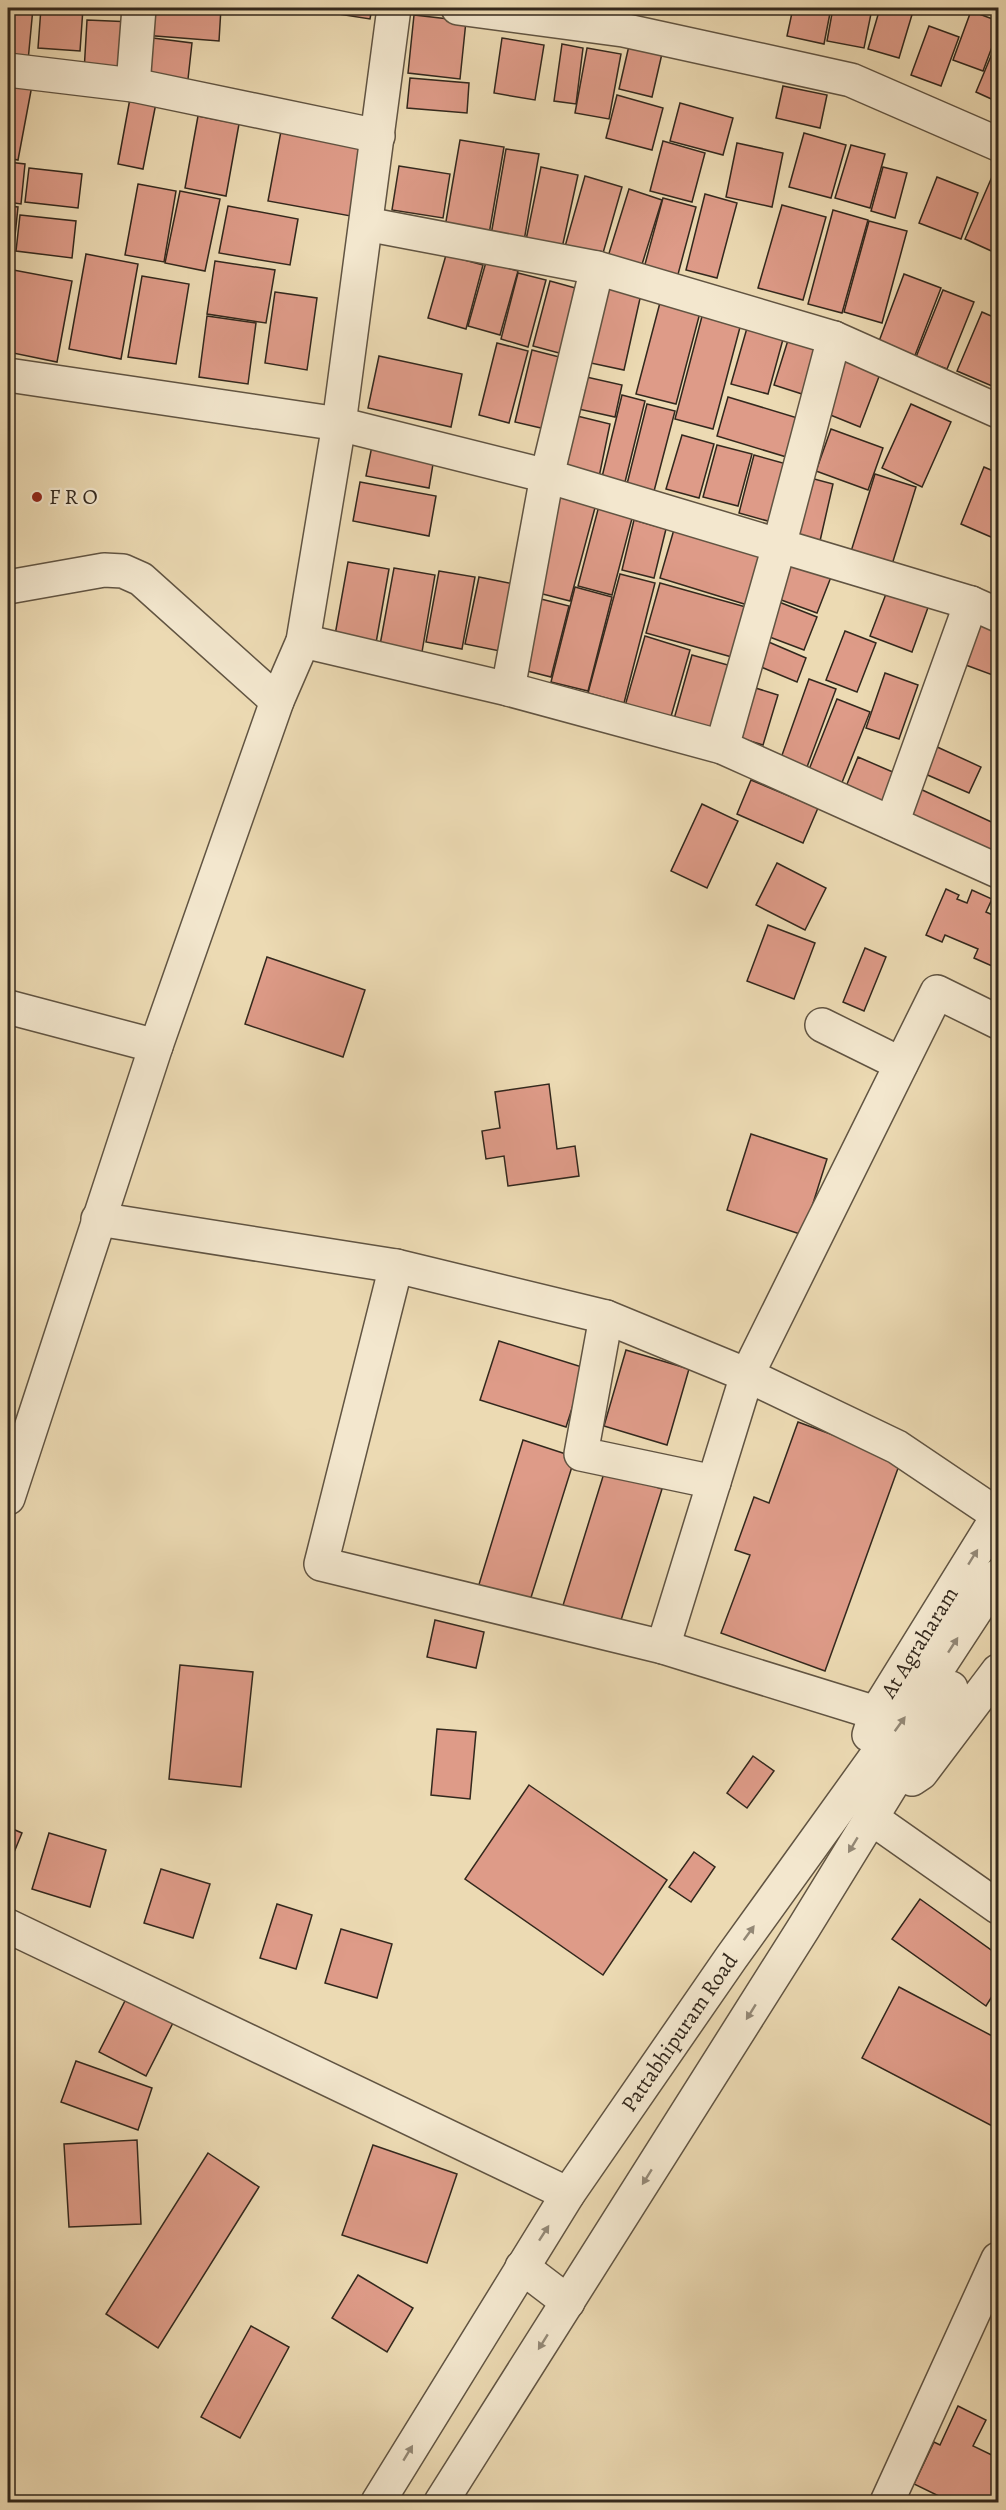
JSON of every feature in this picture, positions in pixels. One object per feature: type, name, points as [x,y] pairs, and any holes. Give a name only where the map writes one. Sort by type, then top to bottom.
[{"type":"street","points":[[133,85],[139,8]]},
{"type":"street","points":[[8,1498],[156,1046],[277,701],[303,642],[339,424],[394,8]]},
{"type":"street","points":[[458,8],[623,30],[851,80],[999,144]]},
{"type":"street","points":[[8,70],[133,85],[378,136]]},
{"type":"street","points":[[366,225],[597,267],[834,338],[999,411]]},
{"type":"street","points":[[508,689],[548,476],[597,267]]},
{"type":"street","points":[[722,747],[779,546],[834,338]]},
{"type":"street","points":[[8,375],[339,424],[548,476],[985,609],[892,824]]},
{"type":"street","points":[[8,587],[104,570],[123,571],[141,579],[277,701]]},
{"type":"street","points":[[303,642],[508,689],[722,747],[999,871]]},
{"type":"street","points":[[663,1647],[747,1375],[937,992],[999,1022]]},
{"type":"street","points":[[8,1006],[156,1046]]},
{"type":"street","points":[[822,1025],[901,1064]]},
{"type":"street","points":[[98,1219],[396,1266],[606,1317],[747,1375],[897,1447],[999,1516]]},
{"type":"street","points":[[396,1266],[321,1564],[663,1647],[876,1713]]},
{"type":"street","points":[[606,1317],[581,1454],[714,1482]]},
{"type":"street","name":"At Agraharam","points":[[876,1781],[865,1752],[876,1713],[999,1516]]},
{"type":"street","name":"Pattabhipuram Road","points":[[441,2502],[803,1929],[870,1817],[876,1781],[921,1694],[999,1576]]},
{"type":"street","name":"Pattabhipuram Road","points":[[378,2502],[568,2194],[731,1958],[876,1781],[999,1614]]},
{"type":"street","points":[[876,1781],[909,1781],[921,1773],[999,1671]]},
{"type":"street","points":[[870,1817],[999,1907]]},
{"type":"street","points":[[8,1926],[568,2194]]},
{"type":"street","points":[[887,2502],[999,2259]]},
{"type":"street","points":[[522,2267],[568,2302]]},
{"type":"building","points":[[8,8],[33,8],[28,61],[8,59]]},
{"type":"building","points":[[41,8],[83,8],[80,51],[38,48]]},
{"type":"building","points":[[145,8],[221,8],[219,41],[143,35]]},
{"type":"building","points":[[300,8],[372,8],[370,19]]},
{"type":"building","points":[[579,8],[619,8],[618,12]]},
{"type":"building","points":[[793,8],[831,8],[824,44],[787,36]]},
{"type":"building","points":[[833,8],[872,9],[864,48],[827,41]]},
{"type":"building","points":[[880,8],[914,8],[899,58],[868,49]]},
{"type":"building","points":[[971,11],[998,21],[998,31],[983,71],[953,60]]},
{"type":"building","points":[[414,15],[466,21],[460,79],[408,73]]},
{"type":"building","points":[[87,20],[133,22],[130,75],[84,72]]},
{"type":"building","points":[[929,26],[959,37],[941,86],[911,75]]},
{"type":"building","points":[[145,37],[192,43],[187,88],[139,84]]},
{"type":"building","points":[[631,37],[664,45],[652,97],[619,89]]},
{"type":"building","points":[[502,38],[544,45],[535,100],[494,93]]},
{"type":"building","points":[[562,44],[583,48],[576,104],[554,101]]},
{"type":"building","points":[[996,44],[998,45],[998,102],[976,92]]},
{"type":"building","points":[[587,48],[621,54],[609,119],[575,113]]},
{"type":"building","points":[[8,75],[33,80],[18,160],[8,158]]},
{"type":"building","points":[[410,78],[469,83],[467,113],[407,108]]},
{"type":"building","points":[[783,86],[827,95],[820,128],[776,118]]},
{"type":"building","points":[[131,93],[157,98],[143,169],[118,164]]},
{"type":"building","points":[[617,95],[663,108],[652,150],[606,138]]},
{"type":"building","points":[[680,103],[733,118],[723,155],[670,141]]},
{"type":"building","points":[[198,116],[239,124],[226,196],[185,188]]},
{"type":"building","points":[[281,131],[369,147],[356,217],[268,201]]},
{"type":"building","points":[[804,133],[846,145],[831,198],[789,187]]},
{"type":"building","points":[[460,140],[504,147],[488,240],[444,233]]},
{"type":"building","points":[[663,141],[705,153],[692,202],[650,191]]},
{"type":"building","points":[[737,143],[783,153],[772,207],[726,197]]},
{"type":"building","points":[[851,145],[885,154],[870,208],[835,198]]},
{"type":"building","points":[[506,149],[539,154],[524,241],[491,235]]},
{"type":"building","points":[[8,162],[25,164],[21,204],[8,202]]},
{"type":"building","points":[[998,163],[998,254],[965,239]]},
{"type":"building","points":[[399,166],[450,174],[443,218],[392,210]]},
{"type":"building","points":[[541,167],[578,175],[562,248],[526,240]]},
{"type":"building","points":[[883,167],[907,173],[895,218],[871,211]]},
{"type":"building","points":[[29,168],[82,174],[78,208],[25,202]]},
{"type":"building","points":[[585,176],[622,187],[599,267],[562,257]]},
{"type":"building","points":[[937,177],[978,193],[961,239],[919,223]]},
{"type":"building","points":[[138,184],[176,191],[164,262],[125,255]]},
{"type":"building","points":[[629,189],[662,200],[639,274],[606,263]]},
{"type":"building","points":[[180,191],[220,199],[205,271],[165,263]]},
{"type":"building","points":[[705,194],[737,203],[717,278],[686,270]]},
{"type":"building","points":[[663,198],[696,207],[677,278],[644,268]]},
{"type":"building","points":[[782,205],[826,217],[803,300],[758,288]]},
{"type":"building","points":[[8,206],[18,207],[13,255],[8,255]]},
{"type":"building","points":[[228,206],[298,219],[290,265],[219,253]]},
{"type":"building","points":[[833,210],[868,220],[842,313],[808,304]]},
{"type":"building","points":[[20,215],[76,221],[72,258],[16,251]]},
{"type":"building","points":[[869,221],[907,231],[882,323],[844,312]]},
{"type":"building","points":[[86,254],[138,264],[121,359],[69,349]]},
{"type":"building","points":[[446,255],[483,265],[466,329],[428,318]]},
{"type":"building","points":[[215,261],[275,270],[266,323],[207,314]]},
{"type":"building","points":[[486,262],[518,271],[500,335],[468,326]]},
{"type":"building","points":[[8,269],[72,281],[57,362],[8,352]]},
{"type":"building","points":[[518,273],[546,280],[528,347],[501,339]]},
{"type":"building","points":[[904,274],[941,288],[914,358],[878,344]]},
{"type":"building","points":[[142,276],[189,284],[176,364],[128,357]]},
{"type":"building","points":[[550,281],[590,292],[574,357],[533,346]]},
{"type":"building","points":[[602,285],[641,294],[624,370],[586,362]]},
{"type":"building","points":[[943,290],[974,302],[947,369],[916,357]]},
{"type":"building","points":[[275,292],[317,298],[307,370],[265,363]]},
{"type":"building","points":[[662,295],[702,305],[676,404],[636,394]]},
{"type":"building","points":[[705,305],[743,316],[713,429],[675,419]]},
{"type":"building","points":[[982,312],[998,319],[998,369],[992,386],[957,371]]},
{"type":"building","points":[[207,316],[256,323],[248,384],[199,377]]},
{"type":"building","points":[[749,321],[785,332],[768,394],[731,384]]},
{"type":"building","points":[[789,337],[817,346],[802,394],[774,385]]},
{"type":"building","points":[[497,343],[528,351],[509,423],[479,415]]},
{"type":"building","points":[[532,350],[571,360],[554,431],[515,422]]},
{"type":"building","points":[[846,352],[883,366],[860,427],[823,412]]},
{"type":"building","points":[[379,356],[462,374],[451,427],[368,408]]},
{"type":"building","points":[[582,376],[622,385],[615,417],[574,408]]},
{"type":"building","points":[[622,395],[645,401],[625,482],[602,477]]},
{"type":"building","points":[[728,397],[804,420],[793,459],[717,436]]},
{"type":"building","points":[[647,404],[675,411],[653,495],[626,488]]},
{"type":"building","points":[[911,404],[951,422],[922,487],[882,468]]},
{"type":"building","points":[[573,415],[610,424],[599,477],[561,468]]},
{"type":"building","points":[[831,429],[883,448],[868,490],[816,471]]},
{"type":"building","points":[[682,435],[714,444],[699,498],[666,489]]},
{"type":"building","points":[[717,445],[752,454],[738,506],[703,497]]},
{"type":"building","points":[[372,446],[434,458],[429,488],[366,476]]},
{"type":"building","points":[[754,455],[790,465],[775,523],[739,513]]},
{"type":"building","points":[[984,467],[998,473],[998,540],[961,524]]},
{"type":"building","points":[[875,474],[916,487],[890,571],[849,558]]},
{"type":"building","points":[[803,476],[833,484],[820,541],[790,534]]},
{"type":"building","points":[[360,482],[436,496],[429,536],[353,521]]},
{"type":"building","points":[[558,494],[596,504],[570,601],[531,591]]},
{"type":"building","points":[[601,498],[635,507],[612,595],[578,586]]},
{"type":"building","points":[[634,520],[666,529],[654,578],[622,570]]},
{"type":"building","points":[[675,526],[770,556],[754,607],[660,578]]},
{"type":"building","points":[[786,560],[831,577],[817,613],[773,597]]},
{"type":"building","points":[[348,562],[389,569],[376,643],[335,635]]},
{"type":"building","points":[[394,568],[435,575],[422,652],[380,645]]},
{"type":"building","points":[[439,571],[475,577],[462,649],[426,642]]},
{"type":"building","points":[[620,574],[655,583],[624,703],[588,693]]},
{"type":"building","points":[[479,577],[524,586],[510,653],[465,644]]},
{"type":"building","points":[[660,583],[753,609],[739,659],[646,633]]},
{"type":"building","points":[[889,586],[930,602],[912,652],[870,636]]},
{"type":"building","points":[[575,587],[612,597],[588,691],[551,682]]},
{"type":"building","points":[[533,597],[569,606],[551,677],[515,668]]},
{"type":"building","points":[[779,602],[817,617],[804,650],[767,636]]},
{"type":"building","points":[[980,619],[998,626],[998,677],[963,664]]},
{"type":"building","points":[[845,631],[876,643],[857,692],[826,680]]},
{"type":"building","points":[[645,636],[690,650],[670,720],[625,706]]},
{"type":"building","points":[[764,640],[806,658],[797,682],[754,664]]},
{"type":"building","points":[[692,655],[735,667],[718,731],[674,719]]},
{"type":"building","points":[[885,673],[918,685],[899,739],[866,728]]},
{"type":"building","points":[[809,679],[836,689],[807,767],[781,758]]},
{"type":"building","points":[[749,686],[778,695],[763,745],[734,736]]},
{"type":"building","points":[[837,699],[870,712],[841,785],[808,772]]},
{"type":"building","points":[[935,746],[981,767],[969,793],[923,773]]},
{"type":"building","points":[[858,757],[902,776],[889,808],[845,789]]},
{"type":"building","points":[[751,780],[818,808],[803,843],[737,814]]},
{"type":"building","points":[[918,788],[998,825],[998,864],[903,822]]},
{"type":"building","points":[[702,804],[738,821],[707,888],[671,871]]},
{"type":"building","points":[[777,863],[826,888],[805,930],[756,905]]},
{"type":"building","points":[[946,889],[959,895],[957,899],[967,903],[972,890],[992,899],[986,912],[995,916],[998,912],[998,950],[992,966],[974,958],[978,949],[945,935],[942,942],[926,935]]},
{"type":"building","points":[[768,925],[815,943],[794,999],[747,981]]},
{"type":"building","points":[[865,948],[886,957],[864,1011],[843,1002]]},
{"type":"building","points":[[267,957],[365,990],[343,1057],[245,1024]]},
{"type":"building","points":[[549,1084],[557,1149],[575,1146],[579,1176],[508,1186],[504,1156],[486,1159],[482,1131],[500,1128],[495,1092]]},
{"type":"building","points":[[751,1134],[827,1159],[803,1235],[727,1210]]},
{"type":"building","points":[[499,1341],[585,1368],[566,1427],[480,1400]]},
{"type":"building","points":[[626,1350],[689,1369],[667,1445],[604,1426]]},
{"type":"building","points":[[798,1422],[901,1460],[825,1671],[721,1633],[750,1555],[735,1550],[754,1497],[769,1503]]},
{"type":"building","points":[[523,1440],[575,1457],[528,1607],[477,1591]]},
{"type":"building","points":[[605,1470],[662,1489],[617,1633],[560,1615]]},
{"type":"building","points":[[435,1620],[484,1632],[476,1668],[427,1657]]},
{"type":"building","points":[[180,1665],[253,1672],[241,1787],[169,1779]]},
{"type":"building","points":[[437,1729],[476,1732],[470,1799],[431,1795]]},
{"type":"building","points":[[753,1756],[774,1771],[747,1808],[727,1793]]},
{"type":"building","points":[[529,1785],[667,1880],[603,1975],[465,1879]]},
{"type":"building","points":[[8,1827],[22,1833],[8,1867]]},
{"type":"building","points":[[49,1833],[106,1850],[90,1907],[32,1889]]},
{"type":"building","points":[[694,1852],[715,1867],[691,1902],[669,1887]]},
{"type":"building","points":[[161,1869],[210,1884],[193,1938],[144,1923]]},
{"type":"building","points":[[920,1899],[998,1955],[998,1987],[986,2006],[892,1939]]},
{"type":"building","points":[[277,1904],[312,1915],[296,1969],[260,1958]]},
{"type":"building","points":[[341,1929],[392,1944],[377,1998],[325,1983]]},
{"type":"building","points":[[899,1987],[998,2039],[998,2129],[862,2058]]},
{"type":"building","points":[[130,1991],[177,2015],[146,2076],[99,2052]]},
{"type":"building","points":[[76,2061],[152,2088],[138,2130],[61,2102]]},
{"type":"building","points":[[137,2140],[141,2224],[69,2227],[64,2144]]},
{"type":"building","points":[[373,2145],[457,2174],[427,2263],[342,2235]]},
{"type":"building","points":[[208,2153],[259,2187],[158,2348],[106,2314]]},
{"type":"building","points":[[358,2275],[413,2308],[387,2352],[332,2318]]},
{"type":"building","points":[[251,2326],[289,2347],[240,2438],[201,2417]]},
{"type":"building","points":[[958,2406],[986,2420],[973,2446],[998,2458],[998,2502],[951,2502],[914,2484],[934,2442],[940,2445]]},
{"type":"place","name":"F R O","points":[[37,497]]}]
